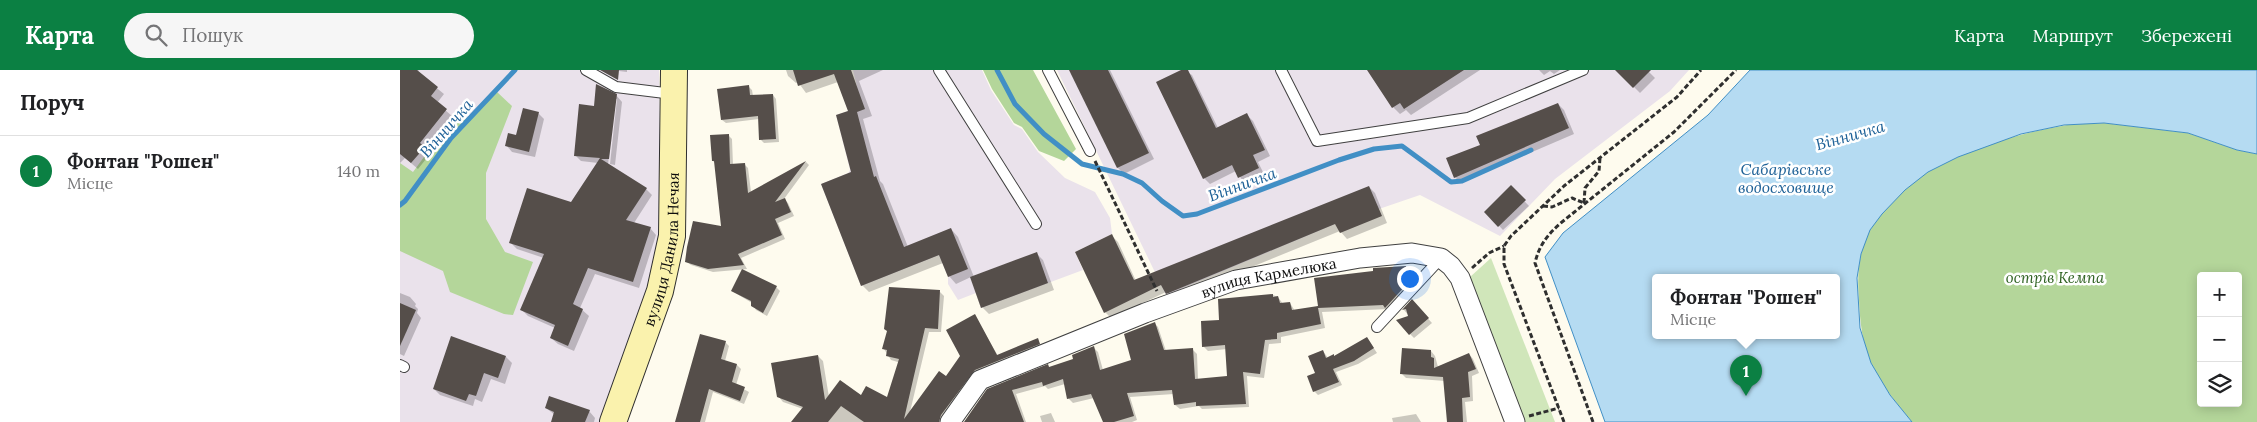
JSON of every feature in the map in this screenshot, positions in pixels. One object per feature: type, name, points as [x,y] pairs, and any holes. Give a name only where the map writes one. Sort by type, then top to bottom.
[{"type":"main road","name":"вулиця Данила Нечая","points":[[613,422],[660,292],[672,236],[674,82]]},
{"type":"street","name":"вулиця Кармелюка","points":[[950,422],[980,380],[1145,313],[1236,280],[1351,260],[1412,253],[1440,258]]},
{"type":"street","points":[[1440,258],[1451,266],[1460,278],[1515,421]]},
{"type":"lane","points":[[586,70],[616,86],[674,82]]},
{"type":"lane","points":[[939,70],[1036,224]]},
{"type":"lane","points":[[1048,70],[1090,152]]},
{"type":"lane","points":[[1281,70],[1317,141],[1468,118],[1583,70]]},
{"type":"lane","points":[[1377,327],[1440,258]]},
{"type":"path","points":[[1460,278],[1489,253],[1504,246],[1511,236],[1542,206],[1677,97],[1701,70]]},
{"type":"path","points":[[1593,422],[1535,262],[1538,249],[1549,233],[1674,132],[1736,70]]},
{"type":"path","points":[[1090,152],[1164,306]]},
{"type":"path","points":[[1584,203],[1585,188],[1599,171],[1600,158]]},
{"type":"path","points":[[1542,206],[1552,207],[1572,198],[1584,203]]},
{"type":"path","points":[[1504,246],[1504,264],[1565,422]]},
{"type":"path","points":[[1515,421],[1559,408]]},
{"type":"shaded area","points":[[400,70],[659,70],[661,216],[655,268],[599,422],[400,422]]},
{"type":"shaded area","points":[[853,70],[982,70],[991,90],[1014,125],[1022,129],[1038,152],[1065,178],[1095,192],[1110,218],[1112,234],[1075,252],[1083,270],[981,308],[976,293],[958,300],[948,284],[948,277],[939,255],[861,286],[821,184],[848,173],[850,170],[836,115],[848,111],[841,92],[857,87]]},
{"type":"shaded area","points":[[1057,70],[1689,70],[1670,91],[1555,179],[1500,236],[1420,195],[1335,224],[1166,295]]},
{"type":"green space","points":[[983,70],[1033,70],[1076,149],[1064,161],[1039,151],[1022,127],[1014,123],[992,89]]},
{"type":"green space","points":[[496,91],[512,106],[486,173],[486,219],[505,252],[533,262],[513,315],[504,314],[450,292],[443,271],[400,251],[400,163],[413,172],[449,123],[471,117]]},
{"type":"green space","name":"острів Кемпа","points":[[2104,123],[2188,133],[2237,150],[2257,154],[2257,422],[1912,422],[1880,379],[1871,363],[1864,340],[1860,316],[1858,273],[1866,238],[1881,214],[1896,197],[1921,176],[1944,163],[1977,149],[2028,133],[2077,124]]},
{"type":"green space","points":[[1491,258],[1555,422],[1525,422],[1470,277]]},
{"type":"water","name":"Сабарівське водосховище","points":[[1750,70],[2257,70],[2257,154],[2237,150],[2188,133],[2104,123],[2064,125],[2021,134],[1958,157],[1928,172],[1905,190],[1882,214],[1870,230],[1861,254],[1857,278],[1860,328],[1871,363],[1890,395],[1912,422],[1605,422],[1545,257],[1563,233],[1708,115]]},
{"type":"building","points":[[400,70],[417,70],[438,87],[431,96],[447,109],[420,143],[425,147],[411,163],[400,154]]},
{"type":"building","points":[[600,70],[619,70],[618,80]]},
{"type":"building","points":[[793,70],[851,70],[865,109],[857,112],[874,177],[876,176],[904,247],[951,228],[968,269],[948,277],[939,255],[861,286],[821,184],[851,172],[836,115],[848,111],[834,74],[798,86]]},
{"type":"building","points":[[1069,70],[1108,70],[1149,153],[1117,168]]},
{"type":"building","points":[[1181,70],[1188,70],[1216,128],[1247,113],[1265,150],[1253,155],[1259,168],[1238,178],[1232,165],[1203,179],[1156,82]]},
{"type":"building","points":[[1367,70],[1464,70],[1404,109],[1400,103],[1392,108]]},
{"type":"building","points":[[1615,70],[1651,70],[1633,88]]},
{"type":"building","points":[[596,84],[617,94],[609,159],[601,159],[647,188],[626,220],[651,227],[633,282],[588,268],[573,304],[583,309],[568,346],[550,338],[555,325],[520,310],[544,254],[509,243],[527,188],[571,202],[600,158],[574,156],[579,104],[594,106]]},
{"type":"building","points":[[749,85],[750,95],[773,94],[776,139],[759,140],[758,116],[721,120],[717,89]]},
{"type":"building","points":[[1558,103],[1569,128],[1454,178],[1446,158],[1480,145],[1476,136]]},
{"type":"building","points":[[523,108],[539,112],[529,152],[505,146],[508,133],[516,135]]},
{"type":"building","points":[[729,134],[730,164],[745,163],[748,193],[806,161],[775,202],[785,198],[791,212],[775,219],[782,235],[738,254],[744,265],[708,269],[685,262],[687,247],[693,221],[721,226],[710,135]]},
{"type":"building","points":[[1511,185],[1526,200],[1498,227],[1484,212]]},
{"type":"building","points":[[1369,186],[1382,216],[1340,233],[1335,224],[1166,294],[1161,285],[1104,313],[1075,252],[1112,234],[1134,280]]},
{"type":"building","points":[[1037,252],[1048,283],[981,308],[970,277]]},
{"type":"building","points":[[1406,266],[1407,284],[1385,308],[1383,305],[1318,308],[1321,324],[1277,333],[1277,339],[1265,340],[1260,374],[1243,372],[1246,404],[1196,406],[1196,402],[1174,405],[1172,390],[1127,393],[1134,416],[1114,422],[1103,422],[1091,394],[1067,399],[1063,379],[1043,386],[1042,382],[1012,390],[1024,422],[964,422],[987,389],[1048,364],[1049,367],[1073,359],[1072,355],[1094,346],[1100,370],[1131,360],[1124,334],[1155,322],[1164,350],[1193,348],[1195,379],[1227,376],[1225,345],[1202,347],[1201,321],[1219,320],[1218,299],[1273,294],[1273,297],[1278,296],[1280,303],[1290,302],[1292,310],[1318,306],[1314,278],[1373,271],[1373,268]]},
{"type":"building","points":[[742,269],[777,286],[763,313],[751,306],[751,301],[731,291]]},
{"type":"building","points":[[889,287],[940,290],[938,329],[925,328],[904,419],[939,371],[946,376],[960,356],[946,330],[975,314],[997,355],[1038,338],[1040,344],[975,370],[941,415],[939,422],[864,422],[841,406],[828,422],[791,422],[803,407],[777,397],[771,363],[818,355],[825,400],[840,380],[861,395],[866,386],[887,397],[899,359],[886,356],[887,350],[882,349],[887,331],[884,329]]},
{"type":"building","points":[[1412,299],[1429,318],[1409,335],[1396,320],[1408,316],[1406,309],[1402,310]]},
{"type":"building","points":[[400,303],[416,310],[400,346]]},
{"type":"building","points":[[700,334],[726,341],[721,359],[737,364],[732,382],[745,387],[740,401],[709,389],[700,422],[675,422]]},
{"type":"building","points":[[451,336],[506,356],[498,378],[484,373],[476,396],[469,394],[466,401],[433,389]]},
{"type":"building","points":[[1367,337],[1374,348],[1354,361],[1333,369],[1339,382],[1313,392],[1307,376],[1315,373],[1308,356],[1323,350],[1326,358],[1334,354],[1334,356]]},
{"type":"building","points":[[1402,348],[1431,350],[1431,357],[1434,358],[1434,368],[1469,353],[1476,369],[1468,372],[1470,397],[1462,398],[1463,422],[1447,422],[1443,377],[1400,374]]},
{"type":"building","points":[[549,396],[590,410],[585,422],[551,422],[554,412],[545,408]]},
{"type":"waterway","name":"Вінничка","points":[[400,205],[405,201],[451,138],[515,70]]},
{"type":"waterway","name":"Вінничка","points":[[997,70],[1015,104],[1044,134],[1082,164],[1123,174],[1142,183],[1183,216],[1197,214],[1339,160],[1374,149],[1402,146],[1451,182],[1462,181],[1531,150]]},
{"type":"place","name":"Фонтан \"Рошен\"","points":[[1746,396]]}]
